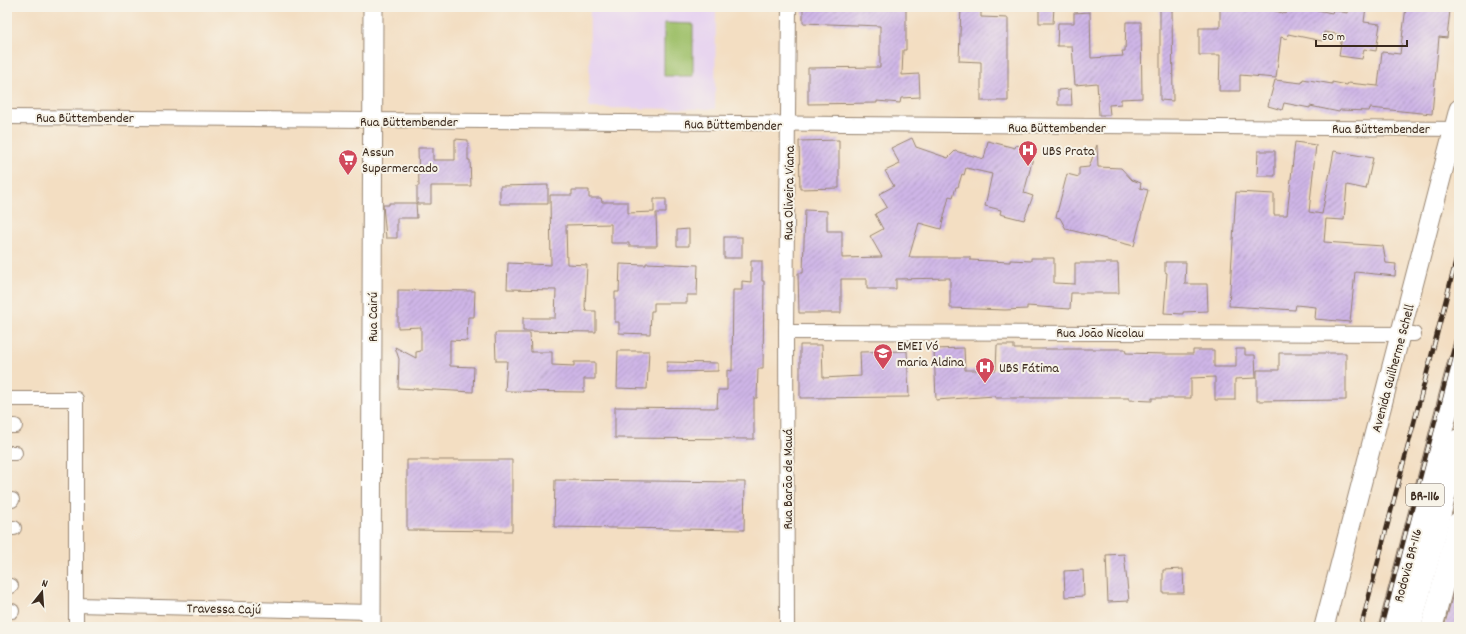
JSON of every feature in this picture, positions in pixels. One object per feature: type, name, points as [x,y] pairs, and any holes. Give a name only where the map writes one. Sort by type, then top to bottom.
[{"type":"highway","name":"Rodovia BR-116","points":[[1390,627],[1459,363]]},
{"type":"highway","name":"Rodovia BR-116","points":[[1410,627],[1459,440]]},
{"type":"main road","name":"Rua Cairú","points":[[371,619],[373,7]]},
{"type":"main road","name":"Avenida Guilherme Schell","points":[[1324,627],[1386,414],[1456,129],[1459,109]]},
{"type":"main road","name":"Avenida Guilherme Schell","points":[[1407,333],[1459,161]]},
{"type":"main road","name":"Avenida Guilherme Schell","points":[[1338,627],[1386,414]]},
{"type":"main road","points":[[1432,627],[1452,581],[1459,522]]},
{"type":"street","name":"Rua Oliveira Viana","points":[[786,332],[789,7]]},
{"type":"street","name":"Rua Büttembender","points":[[7,117],[1456,129]]},
{"type":"street","name":"Rua João Nicolau","points":[[786,332],[1407,333]]},
{"type":"street","name":"Rua Barão de Mauá","points":[[786,332],[787,627]]},
{"type":"street","points":[[7,399],[76,399],[76,627]]},
{"type":"street","name":"Travessa Cajú","points":[[76,605],[371,619]]},
{"type":"shaded area","points":[[590,7],[716,7],[715,109],[589,108]]},
{"type":"green space","points":[[664,23],[693,24],[693,76],[664,76]]},
{"type":"building","points":[[803,7],[906,7],[906,50],[903,50],[902,75],[919,74],[920,97],[901,98],[900,103],[877,101],[877,103],[808,104],[808,68],[880,67],[880,26],[803,23]]},
{"type":"building","points":[[961,7],[981,7],[981,17],[1008,18],[1008,101],[981,101],[981,62],[959,61]]},
{"type":"building","points":[[1039,7],[1054,7],[1053,23],[1039,23]]},
{"type":"building","points":[[1160,7],[1172,7],[1173,101],[1160,100]]},
{"type":"building","points":[[1220,7],[1265,8],[1286,14],[1288,7],[1303,7],[1332,13],[1333,10],[1347,13],[1348,7],[1366,7],[1364,22],[1380,24],[1376,51],[1364,49],[1362,59],[1339,56],[1342,35],[1324,32],[1322,41],[1288,34],[1287,39],[1281,37],[1276,78],[1240,75],[1240,91],[1219,91],[1220,55],[1199,55],[1199,28],[1220,28]]},
{"type":"building","points":[[1406,7],[1450,10],[1447,38],[1439,37],[1432,114],[1370,108],[1369,111],[1340,110],[1339,112],[1310,106],[1310,108],[1284,103],[1282,110],[1268,106],[1275,80],[1302,83],[1303,79],[1332,84],[1332,82],[1347,85],[1348,83],[1378,86],[1382,52],[1400,54]]},
{"type":"building","points":[[1090,12],[1091,58],[1123,56],[1122,51],[1125,51],[1126,22],[1141,22],[1142,98],[1121,99],[1121,104],[1109,105],[1110,115],[1099,115],[1097,83],[1075,85],[1072,46],[1057,46],[1058,23],[1074,23],[1074,13]]},
{"type":"building","points":[[1071,89],[1072,105],[1058,105],[1058,90]]},
{"type":"building","points":[[912,138],[916,147],[948,158],[955,151],[984,159],[988,141],[1015,148],[1016,145],[1035,150],[1024,193],[1033,196],[1024,220],[1000,214],[1001,210],[985,206],[992,174],[966,168],[964,175],[962,174],[958,187],[956,187],[953,197],[949,196],[941,229],[919,223],[909,257],[970,257],[970,260],[1010,262],[1010,260],[1031,261],[1031,258],[1054,258],[1054,283],[1075,284],[1075,263],[1118,263],[1119,293],[1071,293],[1070,309],[1027,306],[1027,309],[1005,310],[950,308],[950,278],[896,279],[896,289],[867,289],[867,279],[841,279],[841,313],[799,313],[798,273],[803,273],[805,210],[827,211],[827,231],[842,231],[842,258],[882,257],[870,236],[883,229],[875,214],[887,207],[879,194],[894,186],[885,171],[900,164],[891,148]]},
{"type":"building","points":[[455,139],[468,140],[468,160],[470,160],[471,186],[431,186],[431,204],[417,204],[417,186],[419,186],[418,148],[433,148],[433,160],[455,160]]},
{"type":"building","points":[[839,140],[839,188],[800,189],[799,141]]},
{"type":"building","points":[[1295,142],[1316,145],[1309,212],[1322,214],[1334,151],[1373,158],[1366,189],[1347,185],[1344,220],[1326,219],[1324,242],[1383,246],[1386,263],[1396,264],[1395,276],[1355,272],[1350,322],[1315,319],[1316,307],[1296,305],[1295,310],[1229,306],[1236,192],[1274,194],[1274,215],[1287,215]]},
{"type":"building","points":[[1097,145],[1098,167],[1121,168],[1132,180],[1141,183],[1140,188],[1148,190],[1134,246],[1066,229],[1060,218],[1056,217],[1067,174],[1079,177],[1079,168],[1089,167]]},
{"type":"building","points":[[1258,151],[1275,151],[1275,176],[1257,176]]},
{"type":"building","points":[[548,185],[548,204],[500,204],[500,186]]},
{"type":"building","points":[[572,190],[589,190],[589,198],[601,198],[602,202],[628,202],[628,213],[654,212],[654,199],[666,199],[666,213],[656,213],[657,246],[629,246],[629,243],[611,243],[611,224],[566,225],[567,264],[587,265],[585,306],[586,311],[596,311],[596,332],[523,331],[523,318],[555,318],[556,290],[507,289],[508,263],[551,265],[550,195],[572,195]]},
{"type":"building","points":[[389,203],[416,203],[417,218],[397,218],[397,238],[386,238],[383,205],[389,205]]},
{"type":"building","points":[[689,229],[689,246],[677,246],[677,230]]},
{"type":"building","points":[[724,237],[742,237],[742,258],[724,258]]},
{"type":"building","points":[[751,261],[762,261],[762,281],[764,281],[763,369],[758,369],[757,398],[754,398],[754,439],[615,438],[615,407],[717,408],[718,390],[727,390],[727,370],[732,371],[733,290],[742,290],[742,281],[751,282]]},
{"type":"building","points":[[1165,262],[1186,262],[1185,284],[1207,284],[1208,311],[1183,312],[1183,314],[1164,313],[1167,273],[1165,272]]},
{"type":"building","points":[[646,263],[698,265],[697,295],[687,295],[687,303],[654,303],[654,311],[651,311],[650,334],[619,333],[619,322],[615,322],[615,292],[619,292],[620,264],[646,265]]},
{"type":"building","points":[[398,290],[475,291],[474,317],[468,317],[467,341],[450,340],[450,366],[474,367],[473,392],[398,388],[399,359],[395,347],[416,358],[416,352],[421,351],[421,327],[398,328]]},
{"type":"building","points":[[495,333],[530,333],[531,352],[552,352],[552,365],[574,366],[574,362],[595,362],[595,379],[584,379],[584,392],[505,391],[507,361],[496,361]]},
{"type":"building","points":[[800,345],[822,345],[823,378],[861,376],[860,352],[907,351],[909,397],[800,398]]},
{"type":"building","points":[[997,345],[1014,345],[1014,349],[1125,349],[1126,353],[1166,354],[1193,354],[1193,350],[1214,350],[1214,367],[1236,367],[1236,349],[1245,349],[1245,355],[1255,355],[1256,378],[1235,379],[1235,400],[1215,400],[1215,377],[1191,378],[1191,398],[1152,398],[1152,401],[1129,400],[1129,398],[995,398],[995,396],[936,400],[934,349],[964,348],[965,370],[996,370]]},
{"type":"building","points":[[618,351],[649,351],[647,389],[617,388]]},
{"type":"building","points":[[1279,353],[1346,353],[1346,400],[1257,401],[1257,370],[1279,370]]},
{"type":"building","points":[[667,362],[718,363],[718,371],[667,372]]},
{"type":"building","points":[[407,460],[512,460],[512,531],[407,530]]},
{"type":"building","points":[[555,480],[745,482],[744,530],[554,527]]},
{"type":"building","points":[[1124,554],[1129,601],[1108,602],[1106,555]]},
{"type":"building","points":[[1183,569],[1184,593],[1163,593],[1163,570]]},
{"type":"building","points":[[1083,570],[1084,596],[1065,597],[1064,571]]},
{"type":"building","points":[[1454,590],[1459,591],[1459,627],[1444,627]]},
{"type":"railway","points":[[1361,627],[1459,249]]},
{"type":"railway","points":[[1381,627],[1459,329]]},
{"type":"place","name":"UBS Prata","points":[[1028,167]]},
{"type":"place","name":"Assun Supermercado","points":[[348,176]]},
{"type":"place","name":"EMEI Vó maria Aldina","points":[[883,370]]},
{"type":"place","name":"UBS Fátima","points":[[985,384]]}]
